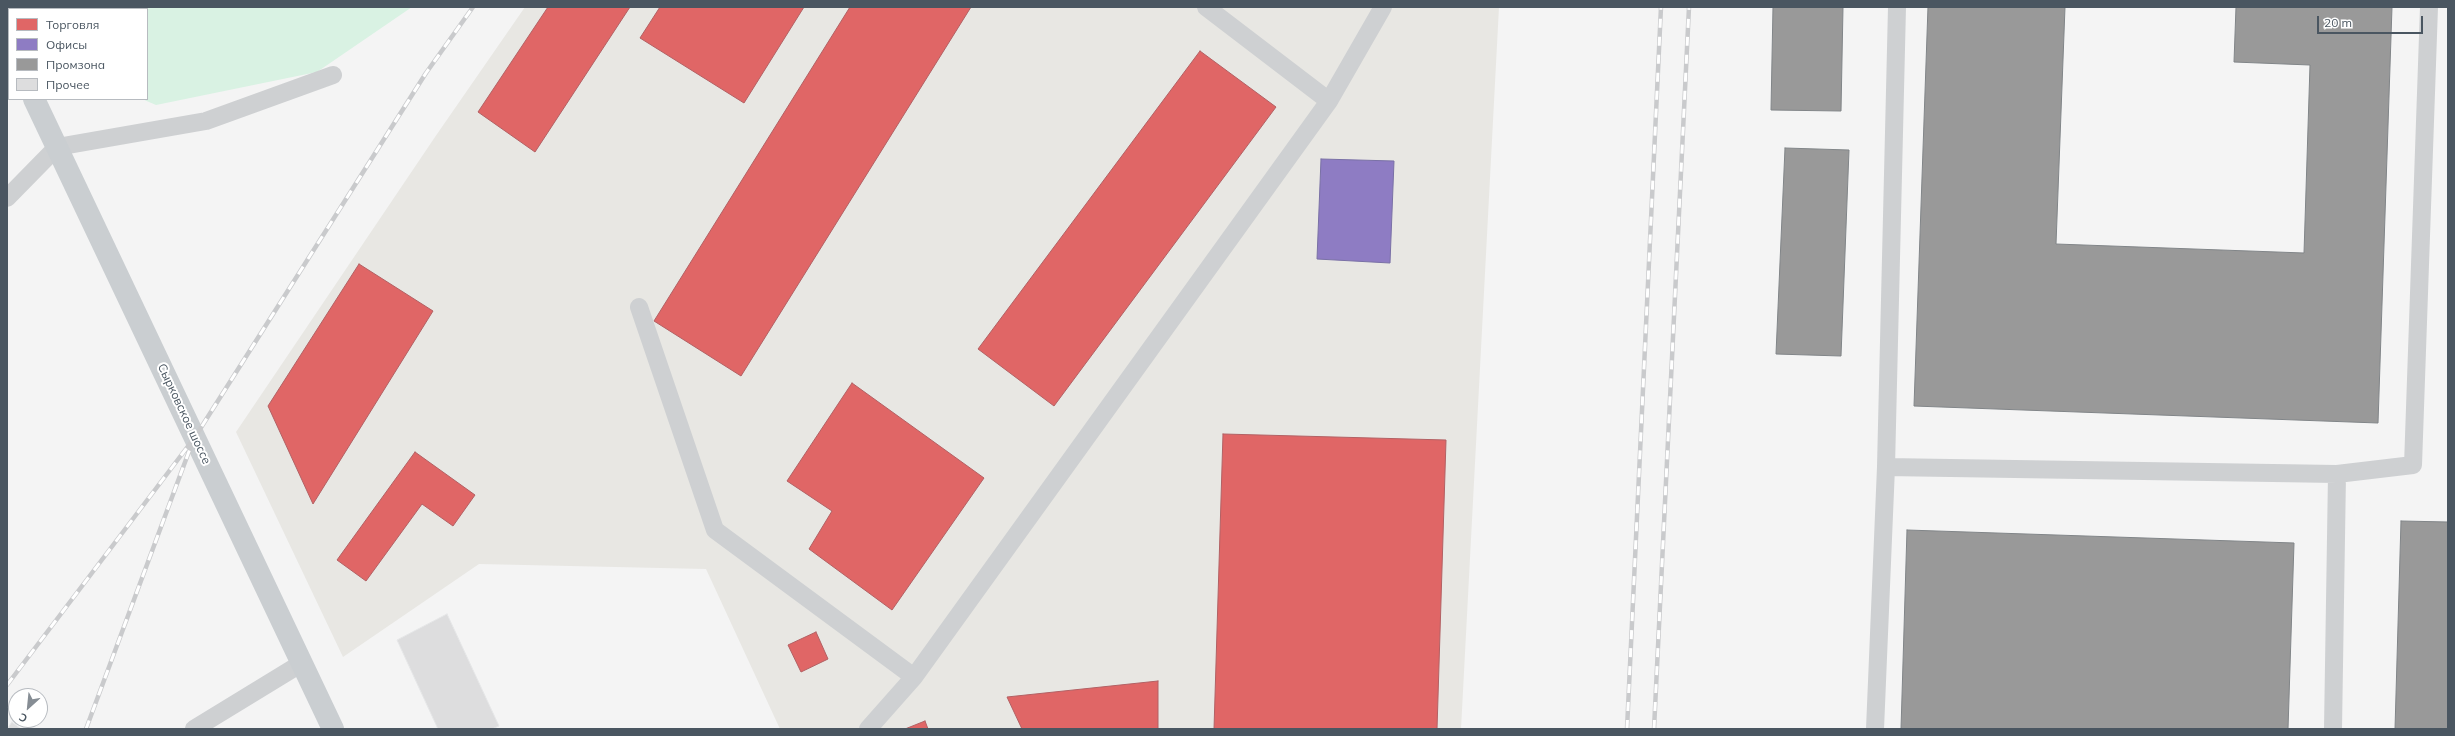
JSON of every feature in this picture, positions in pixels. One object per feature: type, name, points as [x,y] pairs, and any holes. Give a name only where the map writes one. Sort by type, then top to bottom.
[{"type":"main road","name":"Сырковское шоссе","points":[[34,100],[333,729]]},
{"type":"lane","points":[[1206,7],[1329,101]]},
{"type":"lane","points":[[868,729],[914,678],[1329,101],[1383,7]]},
{"type":"lane","points":[[1875,729],[1886,467],[1897,7]]},
{"type":"lane","points":[[1886,467],[2337,474],[2413,465],[2429,7]]},
{"type":"lane","points":[[7,198],[57,147],[206,121],[333,75]]},
{"type":"lane","points":[[639,307],[715,530],[914,678]]},
{"type":"lane","points":[[2333,729],[2337,474]]},
{"type":"lane","points":[[194,729],[302,663]]},
{"type":"shaded area","points":[[525,7],[1499,7],[1461,729],[780,729],[706,569],[479,564],[343,657],[236,432],[435,137]]},
{"type":"green space","points":[[412,7],[317,72],[156,105],[144,100],[148,100],[148,8],[52,8]]},
{"type":"building: Торговля","points":[[548,7],[630,7],[535,152],[478,112]]},
{"type":"building: Торговля","points":[[660,7],[804,7],[744,103],[640,38]]},
{"type":"building: Торговля","points":[[850,7],[971,7],[741,376],[654,321]]},
{"type":"building: Торговля","points":[[1200,51],[1276,107],[1054,406],[978,349]]},
{"type":"building: Торговля","points":[[359,264],[433,311],[313,504],[268,406]]},
{"type":"building: Торговля","points":[[852,383],[984,478],[892,610],[809,549],[832,511],[787,481]]},
{"type":"building: Торговля","points":[[1223,434],[1446,440],[1437,729],[1214,729]]},
{"type":"building: Торговля","points":[[415,452],[475,495],[453,526],[422,504],[366,581],[337,560]]},
{"type":"building: Торговля","points":[[816,632],[828,659],[801,672],[788,645]]},
{"type":"building: Торговля","points":[[1158,681],[1158,729],[1022,729],[1007,697]]},
{"type":"building: Торговля","points":[[925,721],[928,729],[905,729]]},
{"type":"building: Офисы","points":[[1321,159],[1394,161],[1390,263],[1317,259]]},
{"type":"building: Промзона","points":[[1773,7],[1843,7],[1841,111],[1771,110]]},
{"type":"building: Промзона","points":[[1928,7],[2065,7],[2056,244],[2304,253],[2310,65],[2234,62],[2236,7],[2392,7],[2378,423],[1914,406]]},
{"type":"building: Промзона","points":[[1785,148],[1849,150],[1841,356],[1776,354]]},
{"type":"building: Промзона","points":[[2401,521],[2448,522],[2448,729],[2395,729]]},
{"type":"building: Промзона","points":[[1907,530],[2294,543],[2288,729],[1901,729]]},
{"type":"building: Прочее","points":[[447,614],[499,726],[492,729],[438,729],[397,640]]},
{"type":"building: Прочее","points":[[8,728],[21,729],[7,729]]},
{"type":"railway","points":[[7,685],[195,437],[426,73],[473,7]]},
{"type":"railway","points":[[1627,729],[1661,7]]},
{"type":"railway","points":[[1654,729],[1689,7]]},
{"type":"railway","points":[[86,729],[191,446]]}]
